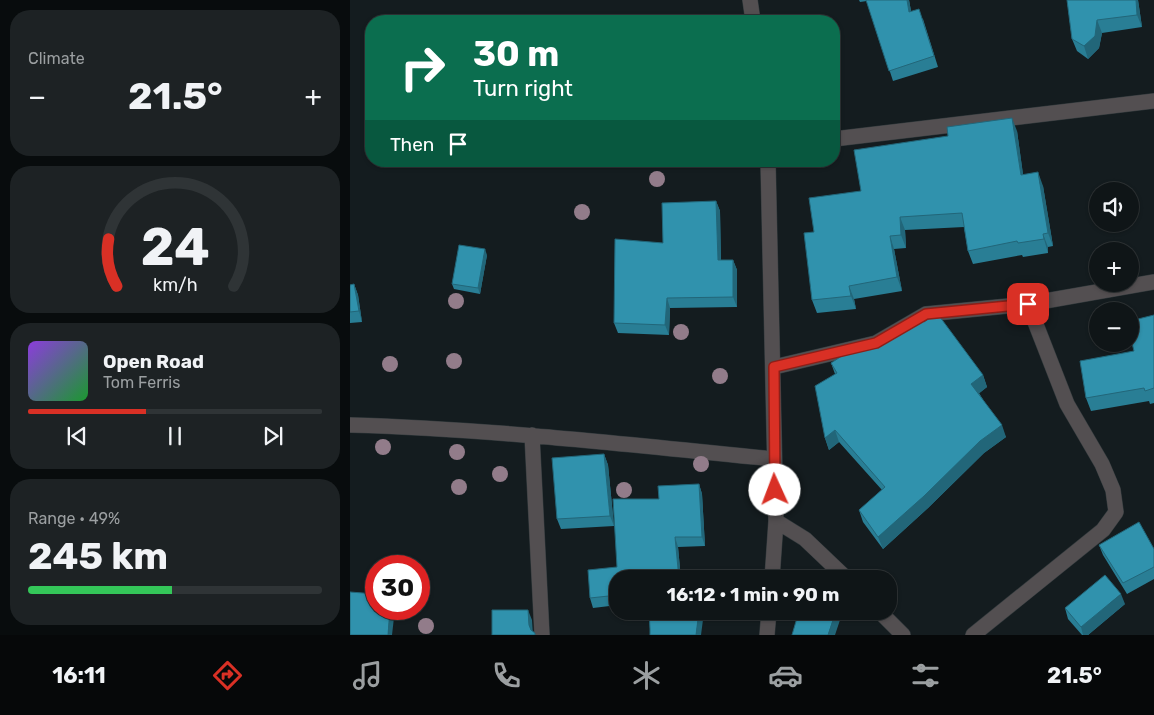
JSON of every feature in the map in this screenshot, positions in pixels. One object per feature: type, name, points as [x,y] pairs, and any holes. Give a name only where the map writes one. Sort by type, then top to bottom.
[{"type":"street","points":[[750,0],[751,15]]},
{"type":"street","points":[[840,138],[1154,101]]},
{"type":"street","points":[[768,167],[776,521],[773,570]]},
{"type":"street","points":[[774,367],[876,343],[926,314],[1028,304],[1154,282]]},
{"type":"street","points":[[973,635],[1103,530],[1116,512],[1113,490],[1102,464],[1067,404],[1028,304]]},
{"type":"street","points":[[350,425],[420,427],[532,435],[774,459]]},
{"type":"street","points":[[532,435],[542,635]]},
{"type":"street","points":[[776,521],[805,539],[838,570]]},
{"type":"street","points":[[767,635],[768,620]]},
{"type":"street","points":[[889,620],[903,635]]},
{"type":"building","points":[[866,0],[907,0],[909,12],[919,9],[934,56],[889,71]]},
{"type":"building","points":[[1067,0],[1136,0],[1137,15],[1097,20],[1095,36],[1084,46],[1072,39]]},
{"type":"building","points":[[1012,118],[1021,175],[1038,172],[1048,233],[1043,234],[1044,239],[1018,243],[1017,241],[968,251],[962,213],[900,217],[901,235],[890,236],[897,277],[849,286],[851,296],[812,300],[804,233],[814,232],[809,198],[861,191],[854,150],[948,136],[947,127]]},
{"type":"building","points":[[716,201],[718,260],[733,260],[733,297],[667,298],[665,325],[614,323],[615,239],[663,243],[662,203]]},
{"type":"building","points":[[459,245],[485,249],[478,288],[452,284]]},
{"type":"building","points":[[354,284],[359,311],[350,312],[350,285]]},
{"type":"building","points":[[937,313],[983,375],[971,384],[1002,425],[980,441],[924,496],[878,537],[859,510],[885,487],[835,430],[825,438],[815,386],[837,373],[831,363],[862,343],[868,342],[871,347],[919,315],[924,322]]},
{"type":"building","points":[[1154,315],[1154,388],[1145,391],[1144,388],[1086,398],[1080,361],[1129,352],[1139,352],[1139,319]]},
{"type":"building","points":[[604,454],[610,516],[557,519],[552,458]]},
{"type":"building","points":[[699,484],[702,537],[675,537],[678,570],[609,570],[609,596],[590,598],[588,570],[617,567],[613,499],[659,499],[658,486]]},
{"type":"building","points":[[1139,522],[1154,549],[1154,567],[1123,583],[1099,545]]},
{"type":"building","points":[[1105,575],[1121,594],[1081,627],[1065,608]]},
{"type":"building","points":[[350,592],[365,593],[365,620],[389,620],[388,635],[350,635]]},
{"type":"building","points":[[492,610],[528,610],[529,625],[535,635],[492,635]]},
{"type":"building","points":[[649,620],[698,620],[696,635],[650,635]]},
{"type":"building","points":[[796,620],[833,620],[828,635],[792,635]]},
{"type":"route","points":[[775,490],[774,367],[876,343],[926,314],[1028,304]]}]
